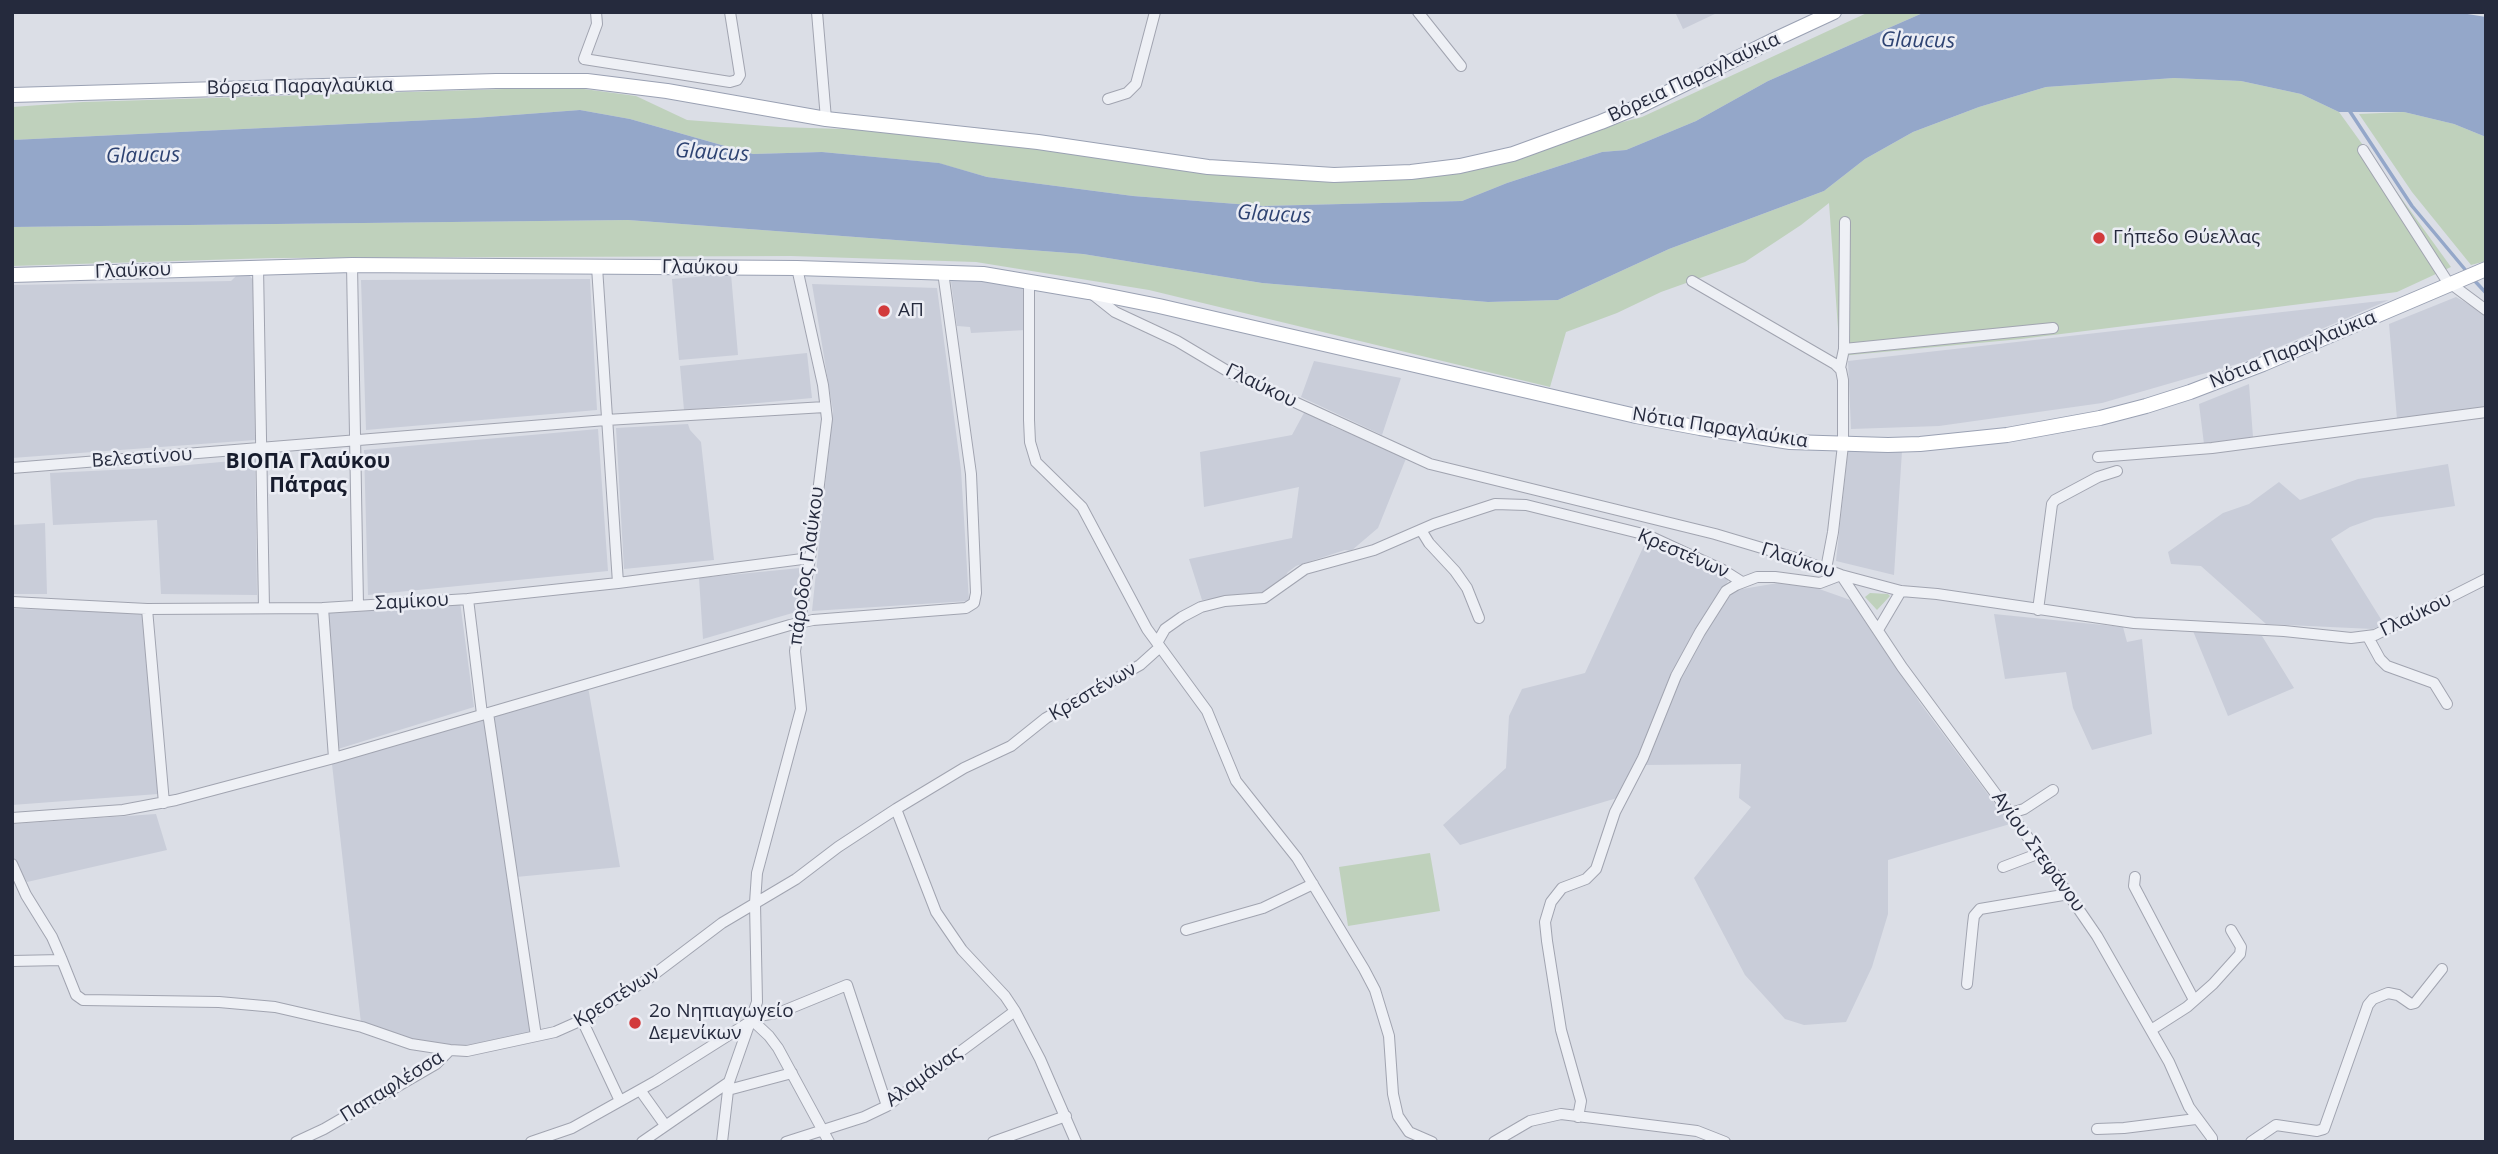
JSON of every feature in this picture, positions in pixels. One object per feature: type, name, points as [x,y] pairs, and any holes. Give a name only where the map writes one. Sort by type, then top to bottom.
[{"type":"main road","name":"Βόρεια Παραγλαύκια","points":[[12,95],[496,81],[587,81],[667,91],[826,119],[1011,139],[1208,167],[1334,175],[1411,172],[1460,166],[1513,154],[1640,106],[1834,12]]},
{"type":"main road","name":"Γλαύκου","points":[[12,275],[352,265],[797,268],[943,272],[1029,281],[1089,292]]},
{"type":"main road","name":"Νότια Παραγλαύκια","points":[[1089,292],[1636,416],[1764,439],[1843,444],[1920,444],[2031,431],[2111,415],[2190,393],[2482,271]]},
{"type":"street","points":[[596,12],[597,24],[584,59],[730,82],[737,80],[740,75],[730,12]]},
{"type":"street","points":[[817,12],[826,119]]},
{"type":"street","points":[[1108,99],[1127,93],[1136,84],[1154,12]]},
{"type":"street","points":[[1418,12],[1461,65]]},
{"type":"street","points":[[2363,150],[2456,282],[2486,310]]},
{"type":"street","points":[[1826,569],[1843,444],[1843,380],[1840,368],[1844,349],[1845,222]]},
{"type":"street","points":[[352,265],[358,605]]},
{"type":"street","points":[[258,267],[264,608]]},
{"type":"street","points":[[597,267],[618,583]]},
{"type":"street","name":"πάροδος Γλαύκου","points":[[722,1142],[729,1086],[743,1038],[752,1020],[758,993],[755,903],[759,861],[801,709],[795,651],[826,429],[823,385],[797,268]]},
{"type":"street","points":[[12,818],[123,810],[164,803],[334,758],[801,622],[966,608],[974,603],[976,580],[971,474],[943,272]]},
{"type":"street","points":[[1029,281],[1029,427],[1034,456],[1041,468],[1082,507],[1159,645],[1207,711],[1236,781],[1282,837],[1364,969],[1375,990],[1391,1043],[1393,1094],[1399,1120],[1409,1132],[1432,1142]]},
{"type":"street","points":[[1692,281],[1840,368]]},
{"type":"street","name":"Γλαύκου","points":[[1089,292],[1115,312],[1177,341],[1229,372],[1430,464],[1715,534],[1901,592],[1937,594],[2134,623],[2284,631],[2351,638],[2382,633],[2486,579]]},
{"type":"street","points":[[1844,349],[2053,328]]},
{"type":"street","name":"Βελεστίνου","points":[[12,468],[355,442],[606,419],[825,407]]},
{"type":"street","points":[[2098,457],[2212,447],[2486,412]]},
{"type":"street","points":[[2038,610],[2054,500],[2098,477],[2117,471]]},
{"type":"street","name":"Κρεστένων","points":[[62,960],[76,995],[83,1000],[219,1002],[275,1007],[362,1027],[411,1044],[450,1051],[467,1051],[536,1036],[561,1030],[582,1020],[648,979],[722,923],[796,879],[896,809],[954,773],[1010,746],[1045,718],[1140,665],[1159,645],[1165,629],[1195,610],[1225,601],[1264,598],[1305,569],[1374,550],[1434,524],[1495,504],[1526,505],[1647,535],[1723,570],[1742,582]]},
{"type":"street","points":[[1421,530],[1467,588],[1479,618]]},
{"type":"street","name":"Σαμίκου","points":[[12,602],[147,609],[323,608],[468,599],[810,558]]},
{"type":"street","points":[[1578,1117],[1581,1101],[1561,1030],[1547,941],[1545,922],[1548,908],[1562,888],[1594,872],[1615,812],[1643,758],[1676,676],[1726,591],[1757,577],[1820,583],[1841,575]]},
{"type":"street","name":"Αγίου Στεφάνου","points":[[1841,575],[1902,667],[2040,853],[2109,955],[2196,1118],[2212,1138],[2212,1142]]},
{"type":"street","points":[[1878,630],[1901,592]]},
{"type":"street","points":[[468,599],[536,1036]]},
{"type":"street","points":[[323,608],[334,758]]},
{"type":"street","points":[[147,609],[164,803]]},
{"type":"street","points":[[2368,637],[2387,666],[2434,683],[2446,704]]},
{"type":"street","points":[[2011,813],[2053,790]]},
{"type":"street","points":[[896,809],[936,912],[962,950],[1005,996],[1015,1011],[1040,1059],[1076,1142]]},
{"type":"street","points":[[2003,867],[2040,853]]},
{"type":"street","points":[[12,864],[62,960],[12,961]]},
{"type":"street","points":[[2135,877],[2134,886],[2194,1000]]},
{"type":"street","points":[[1186,930],[1264,908],[1313,884]]},
{"type":"street","points":[[1967,984],[1974,916],[1980,909],[2069,894]]},
{"type":"street","points":[[2151,1030],[2187,1007],[2213,985],[2240,954],[2241,947],[2231,930]]},
{"type":"street","points":[[2251,1142],[2276,1125],[2317,1131],[2324,1129],[2368,1006],[2373,999],[2388,993],[2414,1003],[2442,969]]},
{"type":"street","points":[[531,1142],[568,1130],[640,1090],[752,1020],[781,1012],[847,985],[887,1106]]},
{"type":"street","name":"Αλαμάνας","points":[[786,1142],[887,1106],[1015,1011]]},
{"type":"street","points":[[582,1020],[620,1101]]},
{"type":"street","points":[[752,1020],[769,1036],[829,1142]]},
{"type":"street","name":"Παπαφλέσσα","points":[[298,1141],[324,1129],[436,1064],[450,1051]]},
{"type":"street","points":[[642,1142],[729,1086],[792,1073]]},
{"type":"street","points":[[640,1090],[665,1125]]},
{"type":"street","points":[[1494,1142],[1541,1117],[1561,1114],[1668,1129],[1697,1130],[1725,1142]]},
{"type":"street","points":[[993,1142],[1066,1116]]},
{"type":"street","points":[[2097,1129],[2196,1118]]},
{"type":"shaded area","points":[[1675,12],[1719,12],[1683,29]]},
{"type":"shaded area","points":[[731,274],[738,355],[679,360],[672,279]]},
{"type":"shaded area","points":[[950,274],[1025,281],[1026,330],[971,333],[970,327],[957,326]]},
{"type":"shaded area","points":[[249,275],[253,280],[255,440],[12,458],[12,285],[231,281],[236,276]]},
{"type":"shaded area","points":[[590,279],[597,410],[366,430],[361,280]]},
{"type":"shaded area","points":[[812,284],[937,288],[961,470],[969,601],[812,611],[833,411]]},
{"type":"shaded area","points":[[2456,297],[2486,314],[2486,408],[2397,419],[2389,324]]},
{"type":"shaded area","points":[[2389,300],[2244,362],[2102,403],[1939,426],[1851,429],[1848,361]]},
{"type":"shaded area","points":[[807,353],[812,398],[684,410],[680,366]]},
{"type":"shaded area","points":[[1314,361],[1401,378],[1382,435],[1301,397]]},
{"type":"shaded area","points":[[2249,384],[2253,437],[2204,444],[2199,404]]},
{"type":"shaded area","points":[[1305,411],[1330,421],[1331,426],[1407,456],[1378,528],[1351,551],[1345,550],[1296,566],[1266,594],[1202,600],[1189,559],[1292,538],[1299,487],[1204,507],[1200,452],[1292,435]]},
{"type":"shaded area","points":[[688,424],[701,442],[714,560],[624,569],[616,428]]},
{"type":"shaded area","points":[[598,429],[608,571],[368,595],[364,450]]},
{"type":"shaded area","points":[[1848,451],[1902,451],[1894,575],[1836,561]]},
{"type":"shaded area","points":[[255,459],[257,595],[161,594],[157,520],[53,525],[50,473]]},
{"type":"shaded area","points":[[2448,464],[2455,506],[2375,518],[2350,527],[2331,539],[2384,624],[2373,629],[2266,624],[2201,566],[2171,564],[2168,552],[2223,513],[2249,504],[2279,482],[2300,500],[2358,479]]},
{"type":"shaded area","points":[[45,523],[47,594],[12,594],[12,525]]},
{"type":"shaded area","points":[[1647,539],[1730,578],[1671,675],[1642,751],[1617,798],[1460,845],[1443,825],[1506,768],[1509,716],[1522,689],[1585,673]]},
{"type":"shaded area","points":[[800,568],[796,612],[703,639],[699,578]]},
{"type":"shaded area","points":[[1784,582],[1805,584],[1856,602],[1920,703],[2010,824],[1888,860],[1888,914],[1872,967],[1846,1022],[1804,1025],[1785,1019],[1745,975],[1694,878],[1751,807],[1739,798],[1741,764],[1644,765],[1679,677],[1730,591]]},
{"type":"shaded area","points":[[460,602],[474,707],[338,749],[328,613]]},
{"type":"shaded area","points":[[12,609],[142,611],[158,794],[12,805]]},
{"type":"shaded area","points":[[1994,614],[2123,627],[2127,642],[2142,639],[2152,734],[2092,750],[2073,708],[2066,672],[2005,679]]},
{"type":"shaded area","points":[[2193,631],[2262,636],[2294,688],[2228,716]]},
{"type":"shaded area","points":[[588,687],[620,867],[516,877],[491,715]]},
{"type":"shaded area","points":[[485,716],[532,1035],[466,1049],[424,1044],[361,1023],[332,764]]},
{"type":"shaded area","points":[[156,814],[167,850],[27,882],[12,856],[12,824]]},
{"type":"green space","points":[[1869,12],[1925,12],[1768,81],[1696,121],[1626,150],[1602,152],[1507,183],[1462,201],[1263,206],[1133,196],[987,177],[938,163],[822,152],[753,154],[630,119],[580,110],[474,118],[12,140],[12,107],[83,102],[569,87],[636,96],[687,120],[872,130],[1034,148],[1180,170],[1437,171],[1642,117]]},
{"type":"green space","points":[[2174,78],[2241,81],[2301,94],[2339,112],[2451,267],[2397,292],[2021,339],[1840,356],[1829,203],[1745,262],[1661,292],[1617,313],[1566,332],[1550,387],[1149,290],[976,262],[791,256],[272,258],[12,266],[12,227],[628,220],[1083,254],[1262,283],[1488,302],[1558,300],[1669,249],[1824,191],[1865,159],[1913,132],[1979,107],[2046,87]]},
{"type":"green space","points":[[2404,112],[2454,124],[2486,137],[2486,261],[2471,265],[2412,192],[2359,114]]},
{"type":"green space","points":[[1870,593],[1890,596],[1877,610],[1865,597]]},
{"type":"green space","points":[[1430,853],[1440,911],[1348,926],[1339,867]]},
{"type":"water","name":"Glaucus","points":[[1925,12],[2455,12],[2486,17],[2486,137],[2454,124],[2404,112],[2339,112],[2301,94],[2241,81],[2174,78],[2046,87],[1979,107],[1913,132],[1865,159],[1824,191],[1669,249],[1558,300],[1488,302],[1262,283],[1083,254],[628,220],[12,227],[12,140],[474,118],[580,110],[630,119],[753,154],[822,152],[939,163],[987,177],[1133,196],[1263,206],[1462,201],[1507,183],[1602,152],[1626,150],[1696,121],[1768,81]]},
{"type":"waterway","points":[[2349,110],[2412,206],[2468,273]]},
{"type":"waterway","points":[[2473,279],[2486,293]]},
{"type":"place","name":"Γήπεδο Θύελλας","points":[[2099,238]]},
{"type":"place","name":"ΑΠ","points":[[884,311]]},
{"type":"place","name":"2ο Νηπιαγωγείο Δεμενίκων","points":[[635,1023]]},
{"type":"district","name":"ΒΙΟΠΑ Γλαύκου Πάτρας","points":[[308,474]]}]
